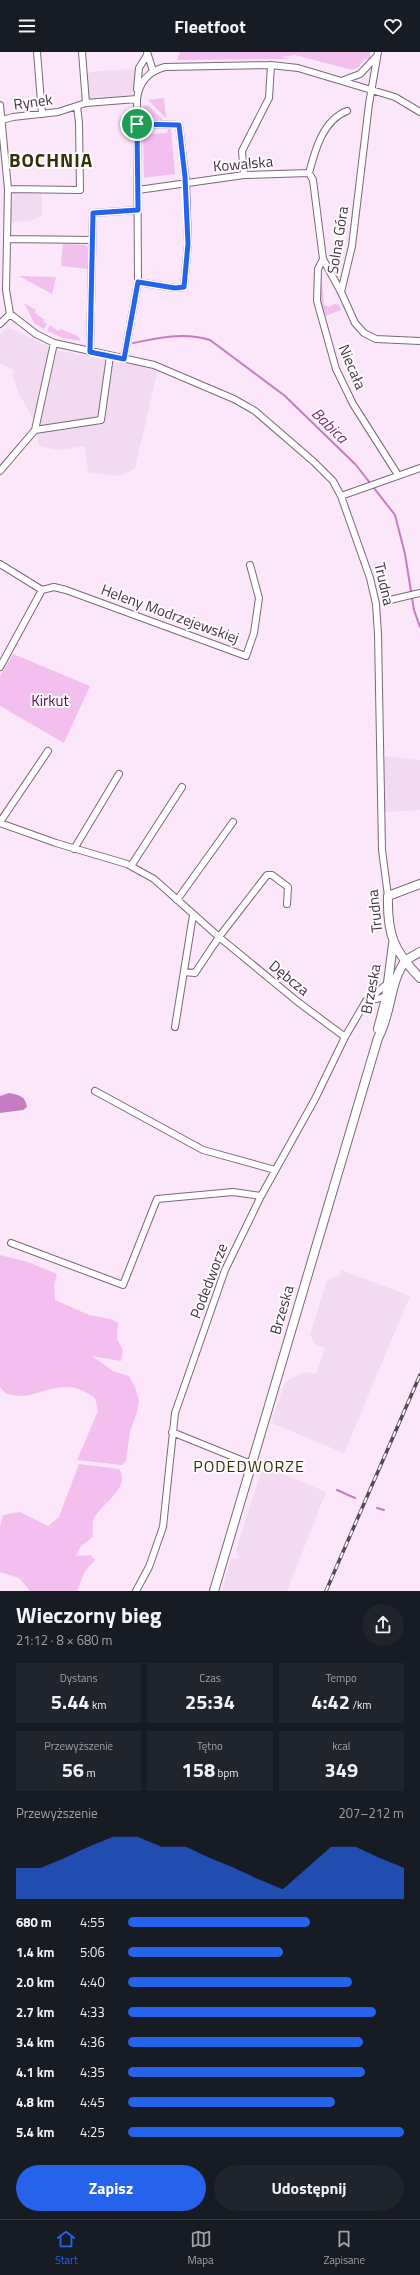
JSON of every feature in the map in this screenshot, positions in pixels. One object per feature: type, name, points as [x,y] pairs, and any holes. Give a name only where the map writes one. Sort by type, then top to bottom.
[{"type":"main road","points":[[388,896],[419,885]]},
{"type":"main road","name":"Trudna","points":[[388,896],[393,944]]},
{"type":"main road","points":[[393,944],[398,953],[406,960],[420,978]]},
{"type":"main road","name":"Brzeska","points":[[389,996],[388,983],[393,944]]},
{"type":"main road","points":[[406,960],[420,952]]},
{"type":"main road","name":"Brzeska","points":[[214,1591],[378,1038],[382,1030],[389,996],[396,973],[406,960]]},
{"type":"street","points":[[37,52],[42,114]]},
{"type":"street","points":[[82,52],[86,103]]},
{"type":"street","points":[[342,80],[360,74],[377,53]]},
{"type":"street","name":"Solna Góra","points":[[377,53],[371,88],[352,246],[341,292],[355,323],[368,336],[386,341],[420,342]]},
{"type":"street","points":[[147,54],[153,71]]},
{"type":"street","points":[[124,359],[138,282],[137,97],[138,73],[147,54]]},
{"type":"street","points":[[244,175],[242,151],[269,98],[271,65]]},
{"type":"street","points":[[137,97],[141,84],[153,71],[165,67],[271,65],[298,68],[371,88],[395,97],[420,112]]},
{"type":"street","name":"Rynek","points":[[10,314],[6,302],[6,282],[3,268],[8,239],[8,190],[2,120],[58,112],[86,103],[137,97]]},
{"type":"street","points":[[0,105],[2,120]]},
{"type":"street","points":[[0,192],[8,190],[80,190],[79,123],[77,106]]},
{"type":"street","points":[[306,173],[326,130],[338,115],[347,111]]},
{"type":"street","points":[[137,124],[179,125],[186,183],[188,244],[184,287],[175,288],[138,282]]},
{"type":"street","name":"Kowalska","points":[[138,190],[244,175],[306,173]]},
{"type":"street","name":"Niecała","points":[[306,173],[313,180],[323,259],[341,292]]},
{"type":"street","points":[[90,352],[93,213],[138,210]]},
{"type":"street","points":[[8,239],[92,240]]},
{"type":"street","name":"Niecała","points":[[323,259],[318,269],[317,301],[336,369],[354,404],[398,475]]},
{"type":"street","points":[[0,324],[10,314]]},
{"type":"street","name":"Trudna","points":[[10,314],[36,334],[54,343],[167,369],[242,402],[255,411],[314,462],[333,481],[370,578],[376,604],[378,634],[382,850],[388,896]]},
{"type":"street","points":[[0,470],[35,430],[54,343]]},
{"type":"street","points":[[35,430],[101,420],[110,356]]},
{"type":"street","points":[[340,496],[420,468]]},
{"type":"street","points":[[0,564],[42,590],[0,667]]},
{"type":"street","name":"Heleny Modrzejewskiej","points":[[42,590],[54,587],[66,590],[246,656],[254,634],[259,598],[250,565]]},
{"type":"street","points":[[390,600],[418,593]]},
{"type":"street","points":[[0,822],[48,751]]},
{"type":"street","points":[[74,849],[119,774]]},
{"type":"street","points":[[131,866],[182,787]]},
{"type":"street","name":"Dębcza","points":[[0,822],[74,849],[131,866],[154,879],[219,937],[298,1002],[345,1037]]},
{"type":"street","points":[[177,900],[233,822]]},
{"type":"street","points":[[184,972],[195,973],[219,937],[268,875],[272,875],[288,887],[287,904]]},
{"type":"street","points":[[175,1027],[194,915]]},
{"type":"street","name":"Podedworze","points":[[136,1591],[149,1567],[163,1527],[174,1413],[225,1270],[261,1196],[315,1099],[345,1037],[366,1001],[388,983]]},
{"type":"street","points":[[366,1001],[389,996]]},
{"type":"street","points":[[95,1090],[203,1150],[276,1170]]},
{"type":"street","points":[[11,1243],[122,1285],[157,1199],[234,1192],[261,1196]]},
{"type":"street","points":[[172,1432],[251,1464]]},
{"type":"shaded area","points":[[136,69],[134,97],[87,101],[87,72]]},
{"type":"shaded area","points":[[14,193],[42,194],[42,216],[29,221],[10,222]]},
{"type":"shaded area","points":[[5,329],[12,329],[56,350],[158,369],[135,468],[120,476],[88,472],[85,446],[58,450],[39,446],[34,420],[19,394],[13,376],[14,370],[0,363],[0,335]]},
{"type":"shaded area","points":[[383,756],[420,760],[420,810],[384,812]]},
{"type":"shaded area","points":[[9,1093],[16,1094],[23,1098],[27,1107],[23,1110],[0,1113],[0,1096]]},
{"type":"shaded area","points":[[341,1270],[410,1296],[344,1453],[271,1423],[285,1382],[304,1372],[316,1374],[325,1348],[316,1345],[310,1335],[327,1280],[340,1275]]},
{"type":"shaded area","points":[[263,1466],[326,1492],[287,1591],[222,1591],[231,1559],[239,1558],[236,1550]]},
{"type":"green space","points":[[180,52],[370,52],[370,59],[364,59],[359,67],[352,70],[295,55],[281,57],[289,59],[177,60]]},
{"type":"green space","points":[[164,98],[166,116],[166,118],[148,100]]},
{"type":"green space","points":[[148,105],[163,120],[155,121],[154,118],[144,120],[143,106]]},
{"type":"green space","points":[[143,129],[146,129],[147,134],[167,133],[168,129],[171,129],[175,174],[144,178]]},
{"type":"green space","points":[[63,244],[86,245],[88,247],[88,269],[61,266]]},
{"type":"green space","points":[[321,271],[324,305],[329,307],[334,304],[339,305],[341,310],[323,317],[319,301]]},
{"type":"green space","points":[[19,276],[56,277],[52,294]]},
{"type":"green space","points":[[24,303],[36,310],[35,313],[45,320],[43,322],[47,324],[44,329],[34,323]]},
{"type":"green space","points":[[50,325],[58,331],[61,329],[78,336],[81,341],[63,338],[47,331]]},
{"type":"green space","name":"Kirkut","points":[[13,654],[90,686],[64,743],[0,706],[0,676]]},
{"type":"green space","points":[[0,1255],[28,1262],[57,1274],[54,1285],[55,1300],[89,1315],[111,1319],[118,1323],[117,1339],[123,1350],[121,1361],[92,1356],[113,1371],[129,1376],[135,1387],[139,1401],[130,1432],[126,1461],[122,1465],[77,1460],[98,1411],[95,1398],[86,1392],[71,1387],[63,1387],[27,1396],[21,1396],[6,1394],[0,1387]]},
{"type":"green space","points":[[79,1464],[119,1469],[122,1476],[118,1490],[96,1515],[93,1521],[93,1537],[81,1546],[76,1556],[91,1555],[95,1560],[85,1571],[77,1591],[30,1591],[19,1578],[0,1572],[0,1527],[3,1515],[20,1512],[48,1526],[59,1517]]},
{"type":"waterway","name":"Babica","points":[[133,343],[181,336],[190,336],[210,340],[285,396],[356,465],[395,515],[405,554],[414,610],[420,627]]},
{"type":"waterway","points":[[337,1490],[355,1498]]},
{"type":"waterway","points":[[377,1508],[384,1510]]},
{"type":"railway","points":[[326,1591],[420,1375]]},
{"type":"district","name":"BOCHNIA","points":[[51,160]]},
{"type":"district","name":"PODEDWORZE","points":[[249,1466]]},
{"type":"route","points":[[137,124],[179,125],[185,177],[188,244],[184,287],[175,288],[138,282],[124,359],[90,352],[92,346],[90,341],[90,332],[93,213],[99,211],[138,210],[137,124]]}]
